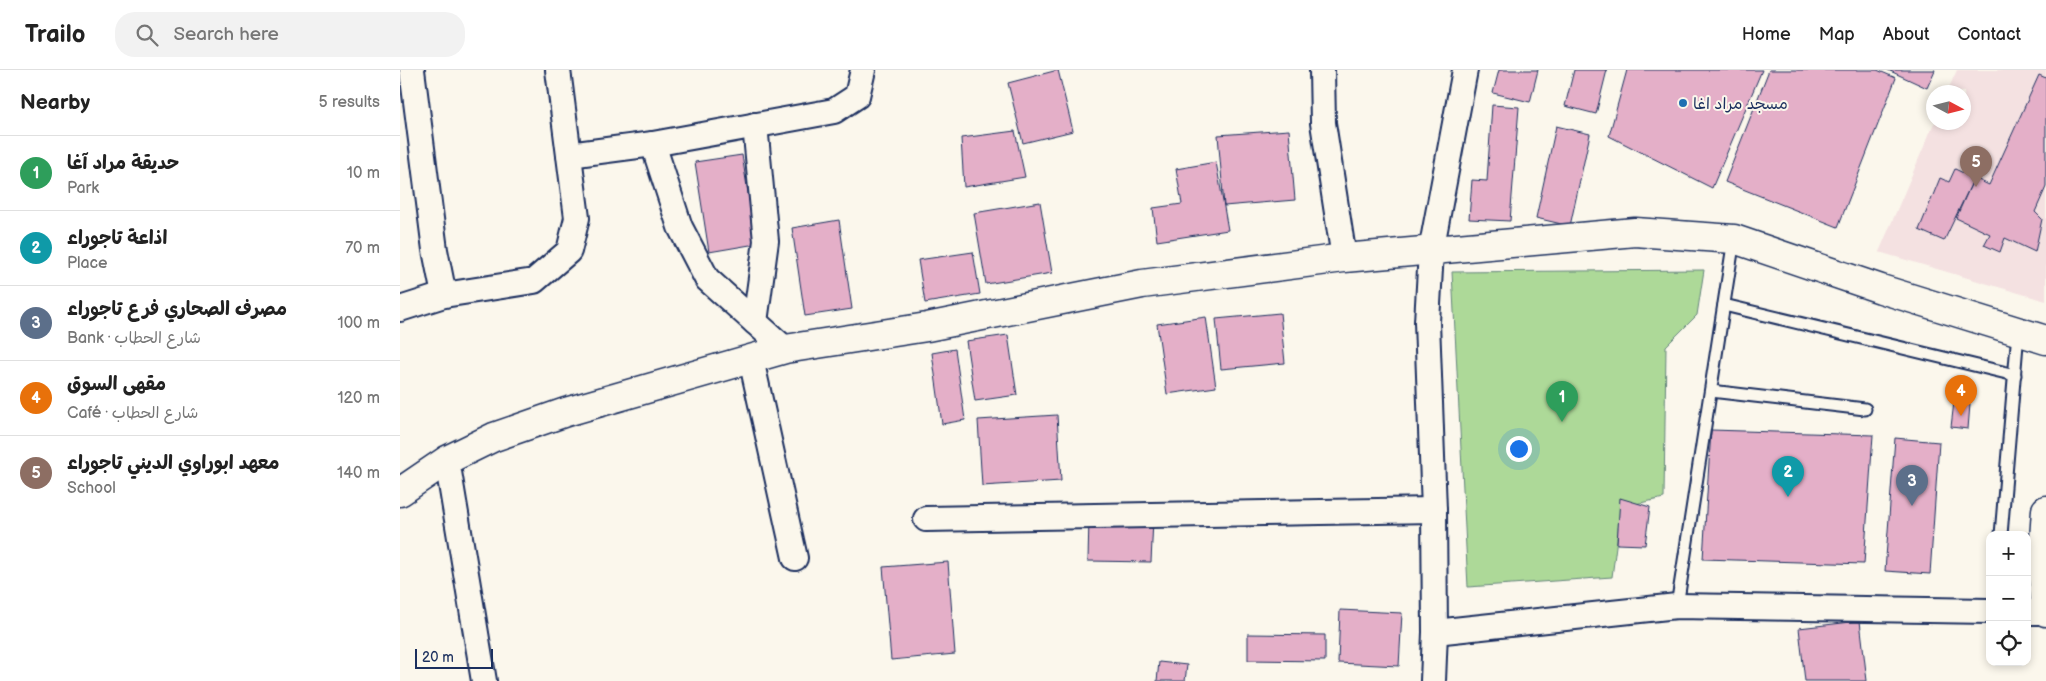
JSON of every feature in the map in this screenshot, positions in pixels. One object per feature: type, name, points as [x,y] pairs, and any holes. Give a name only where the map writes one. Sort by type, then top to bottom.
[{"type":"street","points":[[412,70],[435,250],[444,295]]},
{"type":"street","points":[[400,310],[444,295],[534,281],[570,251],[577,218],[558,70]]},
{"type":"street","points":[[569,155],[653,144],[834,111],[858,96],[863,70]]},
{"type":"street","points":[[1322,70],[1323,123],[1344,258]]},
{"type":"street","points":[[1433,681],[1436,632],[1434,510],[1427,349],[1431,251],[1465,70]]},
{"type":"street","points":[[755,125],[766,242],[755,322]]},
{"type":"street","points":[[653,144],[680,227],[707,279],[785,349]]},
{"type":"street","points":[[400,492],[448,460],[494,437],[566,412],[785,349],[927,327],[1142,284],[1344,258],[1635,232],[1734,239],[1881,289],[2046,340]]},
{"type":"street","points":[[751,359],[795,558]]},
{"type":"street","points":[[448,460],[484,681]]},
{"type":"street","points":[[926,519],[1434,510]]},
{"type":"street","points":[[2031,612],[2046,612],[2044,566],[2046,510]]},
{"type":"street","points":[[1436,632],[1678,606],[1986,611]]},
{"type":"lane","points":[[1678,606],[1734,239]]},
{"type":"lane","points":[[1724,305],[2015,375]]},
{"type":"lane","points":[[2001,531],[2018,332]]},
{"type":"lane","points":[[1711,391],[1865,408]]},
{"type":"shaded area","points":[[1957,70],[2046,70],[2046,301],[1879,252],[1931,130],[1971,130],[1971,85],[1950,85]]},
{"type":"green space","points":[[1704,270],[1697,315],[1666,346],[1664,498],[1621,507],[1612,577],[1468,587],[1452,272]]},
{"type":"building","points":[[1058,70],[1073,131],[1023,143],[1008,83]]},
{"type":"building","points":[[1499,70],[1538,70],[1530,102],[1493,93]]},
{"type":"building","points":[[1574,70],[1607,70],[1596,114],[1565,106]]},
{"type":"building","name":"مسجد مراد اغا","points":[[1627,70],[1762,70],[1712,188],[1609,136]]},
{"type":"building","points":[[1769,70],[1877,70],[1896,78],[1838,227],[1725,182]]},
{"type":"building","points":[[1888,70],[1935,70],[1926,88]]},
{"type":"building","points":[[2039,75],[2046,78],[2046,187],[2035,212],[2042,219],[2035,252],[2005,238],[2000,252],[1984,245],[1990,234],[1956,218],[1974,178],[1989,185]]},
{"type":"building","points":[[1492,105],[1519,107],[1510,221],[1469,219],[1472,180],[1487,181]]},
{"type":"building","points":[[1556,126],[1590,134],[1570,226],[1536,218]]},
{"type":"building","points":[[1289,130],[1295,200],[1224,206],[1218,135]]},
{"type":"building","points":[[1015,131],[1025,177],[964,187],[961,138]]},
{"type":"building","points":[[742,155],[756,244],[709,252],[695,162]]},
{"type":"building","points":[[1216,162],[1228,230],[1157,241],[1153,208],[1182,204],[1176,169]]},
{"type":"building","points":[[1955,169],[1974,178],[1944,241],[1919,230],[1940,178],[1949,182]]},
{"type":"building","points":[[1040,202],[1052,273],[986,284],[974,213]]},
{"type":"building","points":[[839,220],[852,309],[805,316],[792,228]]},
{"type":"building","points":[[973,252],[980,294],[925,303],[918,260]]},
{"type":"building","points":[[1280,313],[1285,363],[1221,369],[1216,319]]},
{"type":"building","points":[[1206,317],[1216,387],[1167,394],[1157,324]]},
{"type":"building","points":[[1008,335],[1017,395],[975,401],[966,341]]},
{"type":"building","points":[[955,349],[965,420],[942,424],[932,353]]},
{"type":"building","points":[[1954,402],[1970,404],[1968,429],[1951,427]]},
{"type":"building","points":[[1057,415],[1061,481],[982,486],[978,420]]},
{"type":"building","points":[[1711,430],[1873,435],[1864,564],[1703,559]]},
{"type":"building","points":[[1895,438],[1939,442],[1930,574],[1885,571]]},
{"type":"building","points":[[1620,498],[1650,507],[1645,545],[1617,544]]},
{"type":"building","points":[[1089,518],[1153,520],[1151,562],[1088,561]]},
{"type":"building","points":[[948,562],[955,654],[891,660],[883,567]]},
{"type":"building","points":[[1340,610],[1402,613],[1399,666],[1338,663]]},
{"type":"building","points":[[1860,621],[1867,681],[1805,681],[1799,628]]},
{"type":"building","points":[[1248,634],[1325,635],[1325,661],[1248,660]]},
{"type":"building","points":[[1159,662],[1187,665],[1185,681],[1157,681]]},
{"type":"place","name":"مسجد مراد اغا","points":[[1683,103]]},
{"type":"place","name":"معهد ابوراوي الديني تاجوراء","points":[[1976,187]]},
{"type":"place","name":"مقهى السوق","points":[[1961,416]]},
{"type":"place","name":"حديقة مراد آغا","points":[[1562,422]]},
{"type":"place","name":"اذاعة تاجوراء","points":[[1788,497]]},
{"type":"place","name":"مصرف الصحاري فرع تاجوراء","points":[[1912,506]]}]
